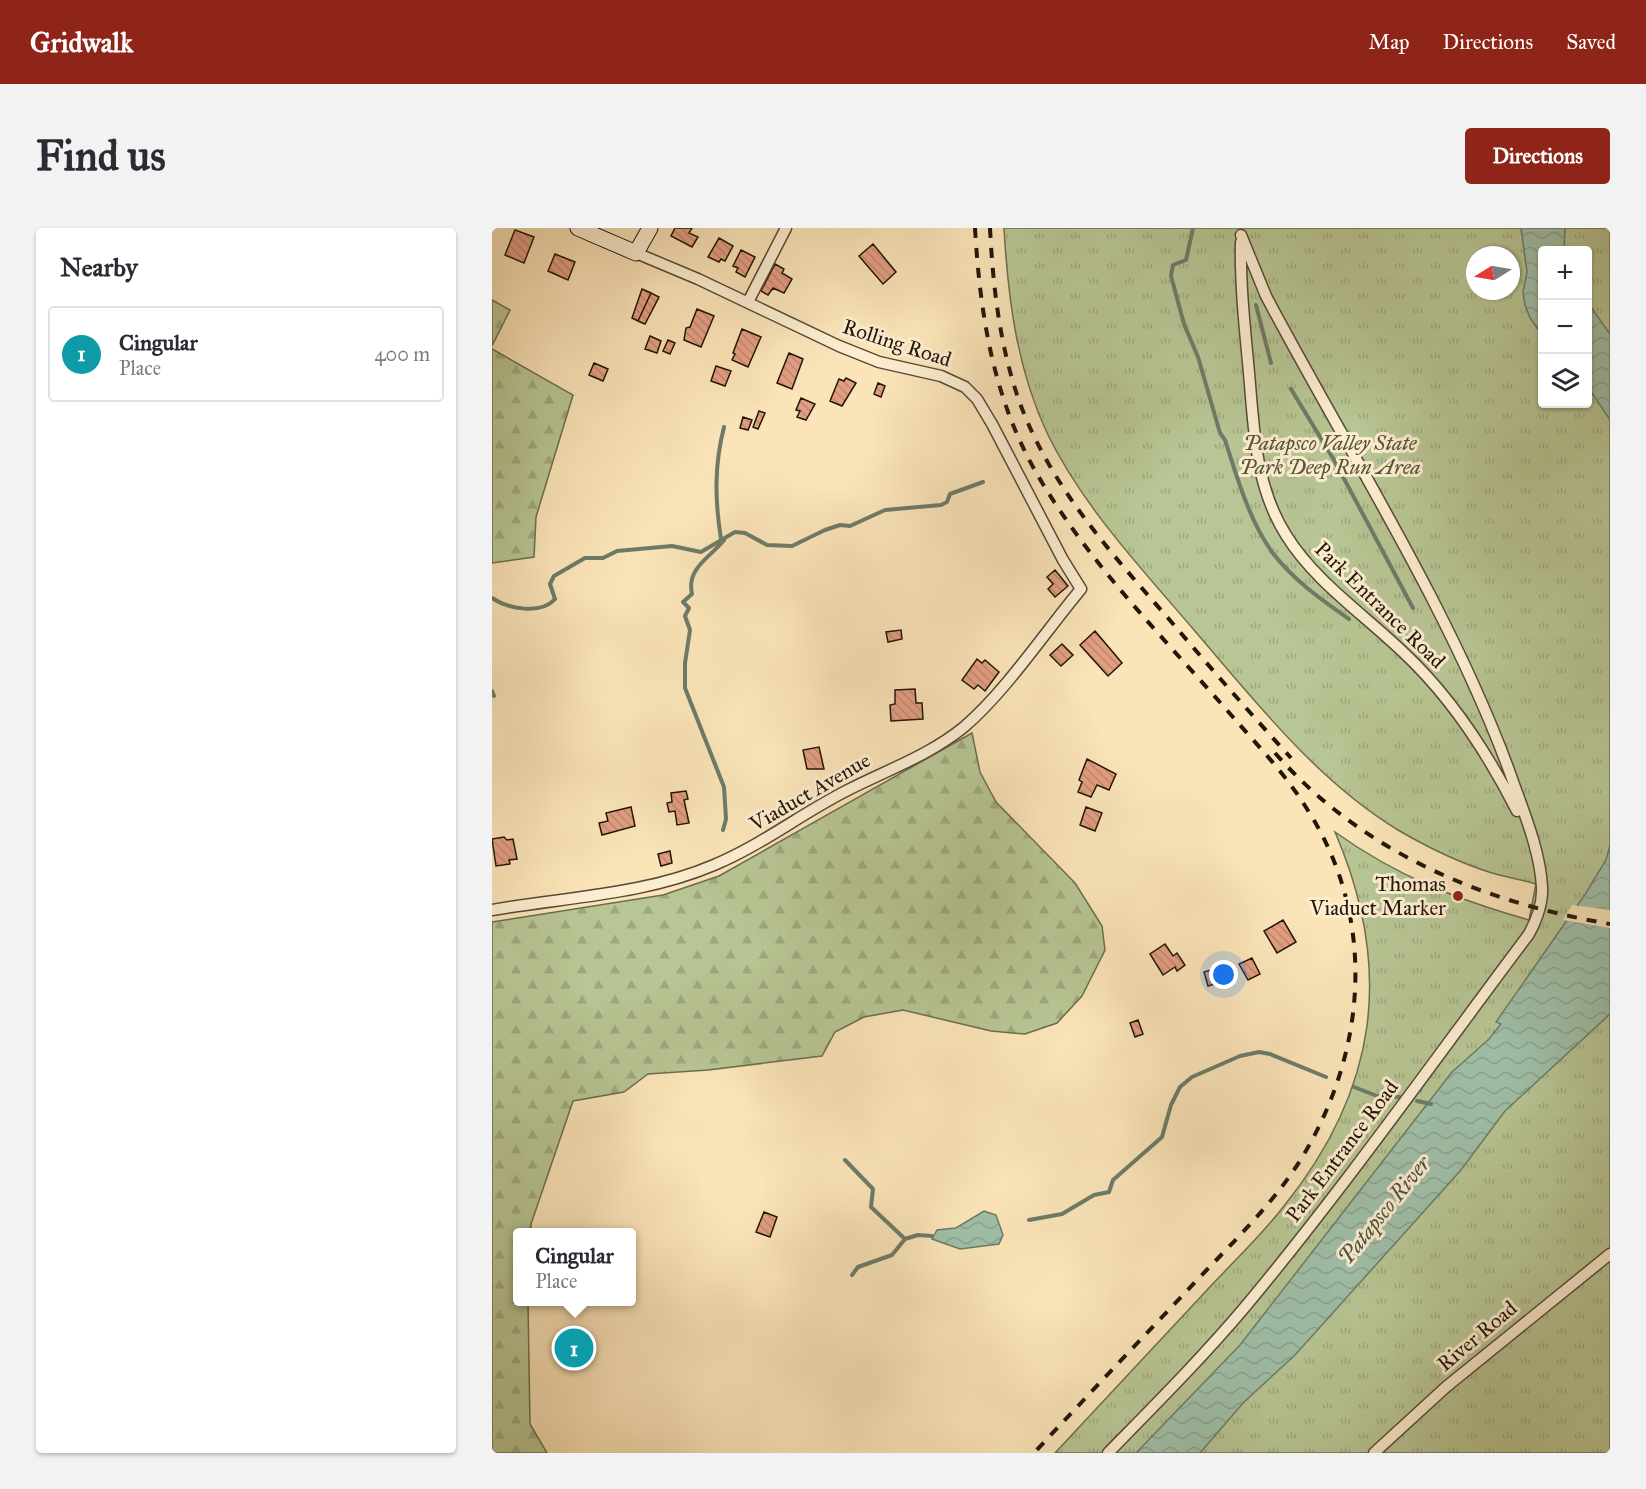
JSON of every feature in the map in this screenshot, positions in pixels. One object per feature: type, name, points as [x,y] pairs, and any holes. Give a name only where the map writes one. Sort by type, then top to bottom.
[{"type":"street","points":[[578,228],[636,254],[650,228]]},
{"type":"street","points":[[748,302],[786,228]]},
{"type":"street","name":"Park Entrance Road","points":[[1241,231],[1242,298],[1255,444],[1263,481],[1273,510],[1286,535],[1309,567],[1431,680],[1482,750],[1532,841]]},
{"type":"street","name":"Park Entrance Road","points":[[1108,1453],[1169,1392],[1246,1306],[1359,1163],[1528,934],[1536,920],[1542,890],[1532,841],[1499,744],[1461,659],[1266,296],[1241,231]]},
{"type":"street","name":"Rolling Road","points":[[636,254],[748,302],[869,358],[941,376],[965,387],[977,399],[992,424],[1063,560],[1081,589]]},
{"type":"street","name":"Viaduct Avenue","points":[[492,909],[641,886],[695,872],[747,850],[846,791],[944,742],[963,728],[999,691],[1081,589]]},
{"type":"street","name":"River Road","points":[[1374,1453],[1455,1380],[1610,1254]]},
{"type":"green space","name":"Patapsco Valley State Park Deep Run Area","points":[[1004,228],[1610,228],[1610,1453],[1055,1453],[1275,1217],[1316,1162],[1340,1117],[1357,1072],[1367,1026],[1370,980],[1365,932],[1354,883],[1335,832],[1382,862],[1428,885],[1477,904],[1529,920],[1536,884],[1480,869],[1398,830],[1340,788],[1264,712],[1134,561],[1096,513],[1062,462],[1037,410],[1022,360],[1012,308]]},
{"type":"green space","points":[[492,300],[510,310],[492,346]]},
{"type":"green space","points":[[492,349],[573,395],[536,517],[534,557],[492,563]]},
{"type":"green space","points":[[972,733],[980,772],[996,802],[1075,883],[1102,926],[1105,950],[1082,996],[1057,1023],[1025,1034],[991,1031],[903,1010],[864,1017],[835,1032],[822,1056],[708,1070],[648,1074],[624,1092],[573,1101],[531,1228],[513,1228],[513,1306],[528,1306],[530,1424],[547,1453],[492,1453],[492,922],[663,895],[719,876]]},
{"type":"water","points":[[1521,228],[1565,228],[1564,246],[1538,246],[1538,329],[1525,305],[1523,292],[1527,272]]},
{"type":"water","points":[[1592,309],[1610,334],[1610,420],[1592,393]]},
{"type":"water","name":"Patapsco River","points":[[1610,845],[1610,1014],[1505,1111],[1461,1170],[1295,1355],[1244,1402],[1200,1453],[1136,1453],[1240,1345],[1452,1072],[1489,1039],[1501,1024],[1496,1022],[1586,893],[1606,860]]},
{"type":"water","points":[[984,1211],[996,1215],[1003,1235],[999,1244],[960,1249],[932,1239],[937,1230],[956,1228]]},
{"type":"pier","points":[[1572,905],[1610,910],[1610,928],[1563,920]]},
{"type":"building","points":[[675,228],[692,228],[689,233],[698,237],[692,247],[671,236]]},
{"type":"building","points":[[515,230],[534,237],[524,263],[505,255]]},
{"type":"building","points":[[719,238],[733,246],[725,261],[721,259],[719,262],[708,257]]},
{"type":"building","points":[[873,244],[896,272],[883,284],[859,256]]},
{"type":"building","points":[[741,250],[755,257],[745,277],[736,272],[738,268],[733,266]]},
{"type":"building","points":[[555,254],[575,262],[568,280],[548,271]]},
{"type":"building","points":[[775,264],[784,269],[782,273],[792,279],[784,293],[773,288],[768,295],[761,291]]},
{"type":"building","points":[[642,289],[651,293],[638,321],[632,318]]},
{"type":"building","points":[[651,293],[659,297],[645,324],[638,321]]},
{"type":"building","points":[[697,309],[714,316],[701,347],[684,340],[686,328],[690,327]]},
{"type":"building","points":[[742,329],[761,337],[748,367],[732,360]]},
{"type":"building","points":[[650,336],[661,341],[657,353],[645,349]]},
{"type":"building","points":[[668,340],[675,343],[670,354],[663,351]]},
{"type":"building","points":[[789,353],[803,359],[792,389],[777,383]]},
{"type":"building","points":[[594,363],[608,369],[603,381],[589,375]]},
{"type":"building","points":[[716,366],[731,371],[725,386],[711,381]]},
{"type":"building","points":[[846,378],[856,383],[842,406],[830,401],[839,379],[844,381]]},
{"type":"building","points":[[878,383],[885,386],[881,397],[874,394]]},
{"type":"building","points":[[801,398],[815,404],[806,420],[797,417],[800,411],[796,410]]},
{"type":"building","points":[[759,411],[765,413],[758,429],[753,427]]},
{"type":"building","points":[[743,417],[752,420],[748,430],[740,428]]},
{"type":"building","points":[[1055,570],[1068,586],[1055,597],[1048,589],[1053,584],[1047,577]]},
{"type":"building","points":[[901,630],[902,639],[888,642],[886,632]]},
{"type":"building","points":[[1095,631],[1122,663],[1108,676],[1080,645]]},
{"type":"building","points":[[1062,644],[1073,655],[1061,666],[1050,655]]},
{"type":"building","points":[[977,659],[982,663],[985,660],[999,672],[985,691],[978,685],[974,689],[962,680]]},
{"type":"building","points":[[915,689],[916,703],[922,703],[923,719],[891,721],[890,705],[895,704],[895,690]]},
{"type":"building","points":[[819,747],[824,769],[807,769],[803,750]]},
{"type":"building","points":[[1087,759],[1116,774],[1109,790],[1097,785],[1091,797],[1078,792],[1082,782],[1079,780]]},
{"type":"building","points":[[686,791],[688,799],[684,800],[689,823],[677,825],[675,811],[669,812],[667,803],[672,802],[671,793]]},
{"type":"building","points":[[631,807],[635,826],[602,835],[599,823],[608,821],[606,813]]},
{"type":"building","points":[[1086,807],[1102,813],[1095,831],[1080,825]]},
{"type":"building","points":[[504,837],[507,840],[513,839],[517,859],[509,860],[510,864],[496,866],[492,839]]},
{"type":"building","points":[[670,851],[672,863],[661,866],[658,854]]},
{"type":"building","points":[[1283,920],[1296,942],[1277,953],[1264,931]]},
{"type":"building","points":[[1165,944],[1173,956],[1177,953],[1185,965],[1177,971],[1175,967],[1163,975],[1150,954]]},
{"type":"building","points":[[1252,958],[1260,974],[1248,980],[1239,964]]},
{"type":"building","points":[[1225,966],[1229,980],[1208,986],[1204,972]]},
{"type":"building","points":[[1138,1020],[1143,1034],[1135,1037],[1130,1023]]},
{"type":"building","points":[[764,1212],[777,1217],[770,1237],[756,1232]]},
{"type":"building","points":[[577,1339],[582,1344],[571,1356],[566,1351]]},
{"type":"waterway","points":[[1193,228],[1186,260],[1173,265],[1171,276],[1184,324],[1198,357],[1220,433],[1225,440],[1244,498],[1264,540],[1280,562],[1308,589],[1349,619]]},
{"type":"waterway","points":[[1256,305],[1271,363]]},
{"type":"waterway","points":[[1291,389],[1334,460],[1413,608]]},
{"type":"waterway","points":[[721,539],[716,483],[718,456],[724,427]]},
{"type":"waterway","points":[[492,598],[524,609],[542,607],[555,599],[550,584],[554,576],[585,558],[603,558],[617,551],[672,546],[701,552],[735,532],[745,533],[767,545],[792,546],[825,530],[840,525],[850,526],[885,510],[941,505],[947,502],[950,494],[983,482]]},
{"type":"waterway","points":[[723,830],[726,819],[724,787],[685,688],[685,663],[690,630],[685,616],[689,608],[683,602],[692,594],[691,585],[696,570],[724,540]]},
{"type":"waterway","points":[[492,691],[494,696]]},
{"type":"waterway","points":[[1029,1220],[1062,1214],[1094,1195],[1109,1192],[1113,1180],[1162,1137],[1171,1105],[1180,1087],[1192,1077],[1240,1056],[1259,1052],[1270,1054],[1326,1077]]},
{"type":"waterway","points":[[1354,1087],[1377,1096],[1400,1097]]},
{"type":"waterway","points":[[1417,1101],[1431,1104]]},
{"type":"waterway","points":[[845,1160],[873,1189],[871,1207],[905,1239]]},
{"type":"waterway","points":[[852,1275],[858,1267],[892,1255],[905,1239],[918,1235],[932,1236]]},
{"type":"railway","points":[[975,228],[985,324],[991,355],[1009,416],[1037,474],[1081,541],[1132,604],[1292,786],[1329,849],[1344,892],[1353,935],[1355,979],[1352,1023],[1342,1066],[1327,1108],[1296,1167],[1243,1232],[1034,1453]]},
{"type":"railway","points":[[990,228],[996,296],[1008,363],[1021,406],[1049,465],[1066,492],[1125,569],[1291,758]]},
{"type":"railway","points":[[1275,753],[1309,788],[1346,818],[1385,845],[1427,867],[1515,902],[1610,924]]},
{"type":"place","name":"Thomas Viaduct Marker","points":[[1458,896]]},
{"type":"place","name":"Cingular","points":[[574,1348]]}]
